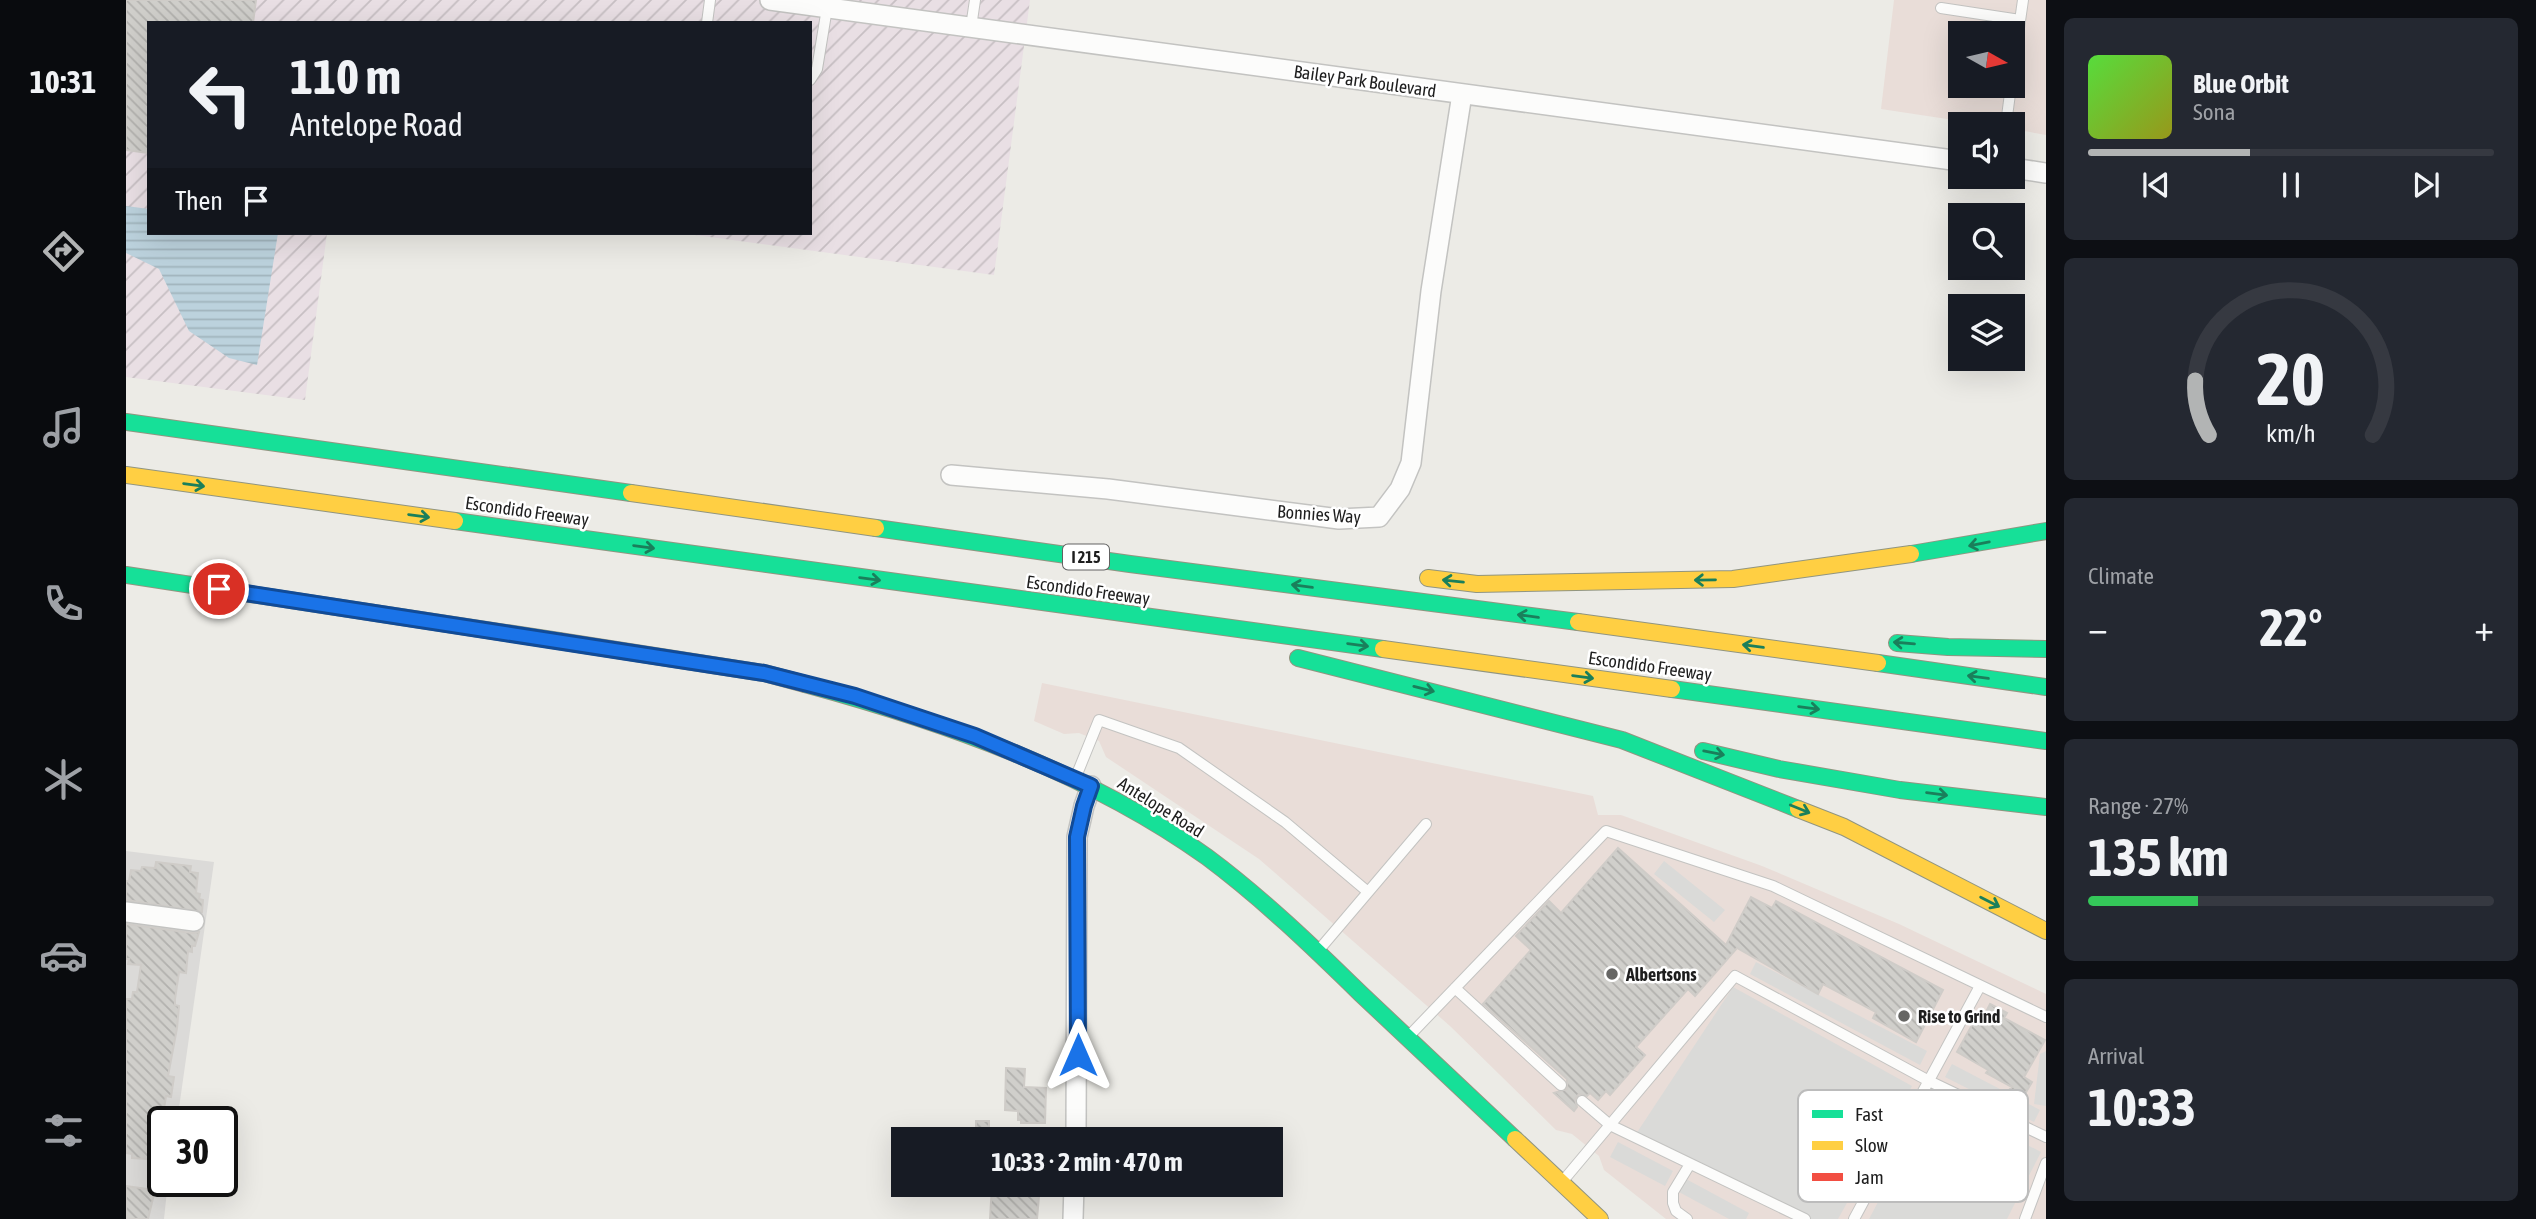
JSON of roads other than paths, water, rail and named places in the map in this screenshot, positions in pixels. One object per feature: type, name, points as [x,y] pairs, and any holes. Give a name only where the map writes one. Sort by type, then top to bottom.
[{"type":"main road","name":"Escondido Freeway","points":[[126,422],[1130,564],[1706,639],[2046,687]]},
{"type":"main road","name":"Escondido Freeway","points":[[126,475],[2046,741]]},
{"type":"main road","points":[[1411,576],[1477,584],[1733,579],[1967,546],[2046,531]]},
{"type":"main road","points":[[1130,564],[1224,560]]},
{"type":"main road","name":"Antelope Road","points":[[126,575],[764,673],[855,696],[975,736],[1083,783],[1181,839],[1251,892],[1318,952],[1595,1217]]},
{"type":"main road","points":[[1120,614],[1252,647]]},
{"type":"main road","points":[[1706,639],[1740,630]]},
{"type":"main road","points":[[1878,641],[1948,647],[2046,649]]},
{"type":"main road","points":[[1279,653],[1622,740],[1844,827],[2046,931]]},
{"type":"main road","points":[[1622,740],[1676,746],[1779,769],[1900,790],[2046,807]]},
{"type":"street","name":"Bailey Park Boulevard","points":[[770,0],[1948,159]]},
{"type":"street","name":"Bonnies Way","points":[[951,475],[1108,489],[1339,519],[1379,517],[1401,489],[1410,463],[1431,291],[1462,94]]},
{"type":"street","points":[[2025,170],[2046,173]]},
{"type":"street","points":[[1076,1127],[1077,837],[1084,806],[1083,783]]},
{"type":"street","points":[[126,912],[194,921]]},
{"type":"street","points":[[1073,1219],[1074,1197]]},
{"type":"lane","points":[[707,21],[710,0]]},
{"type":"lane","points":[[971,27],[975,0]]},
{"type":"lane","points":[[1941,8],[2020,20],[2023,0]]},
{"type":"lane","points":[[812,77],[817,69],[827,8]]},
{"type":"lane","points":[[1083,783],[1099,720],[1179,748],[1285,822],[1368,892]]},
{"type":"lane","points":[[1318,952],[1426,824]]},
{"type":"lane","points":[[1408,1038],[1606,831],[1773,886],[2046,1017]]},
{"type":"lane","points":[[1561,1182],[1735,976],[1948,1090]]},
{"type":"lane","points":[[1924,1090],[1980,986]]},
{"type":"lane","points":[[1455,988],[1561,1084]]},
{"type":"lane","points":[[1582,1101],[1610,1125],[1805,1219]]},
{"type":"lane","points":[[2028,1128],[2046,1136]]},
{"type":"lane","points":[[2025,1219],[2046,1163]]},
{"type":"lane","points":[[1687,1219],[1676,1211],[1673,1197],[1690,1164]]},
{"type":"lane","points":[[1854,1219],[1863,1202]]},
{"type":"water","points":[[126,206],[147,209],[147,235],[278,235],[257,365],[229,358],[189,331],[159,269],[126,253]]},
{"type":"place","name":"Albertsons","points":[[1612,974]]},
{"type":"place","name":"Rise to Grind","points":[[1904,1016]]}]
